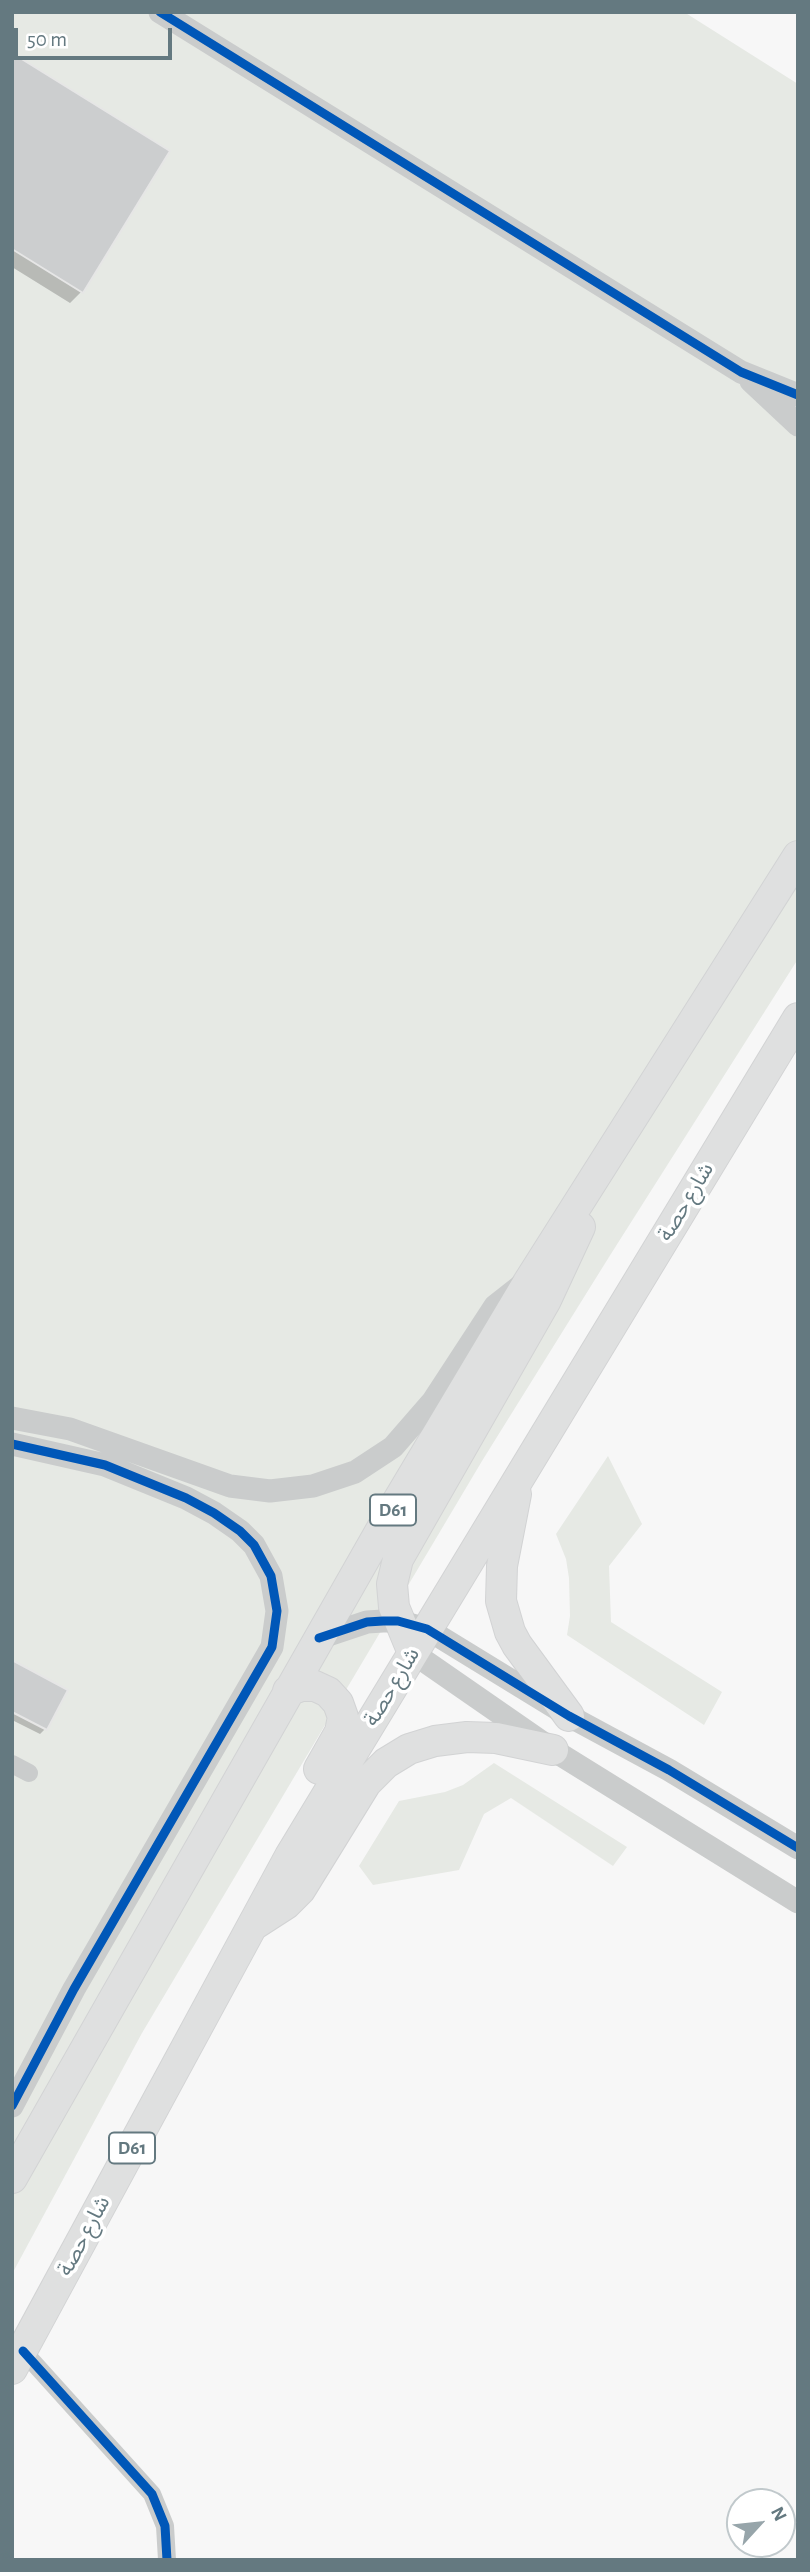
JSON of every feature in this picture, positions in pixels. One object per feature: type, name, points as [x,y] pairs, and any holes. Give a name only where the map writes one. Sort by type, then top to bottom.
[{"type":"main road","name":"D61","points":[[12,2178],[318,1638],[529,1281],[798,856]]},
{"type":"main road","name":"شارع حصة","points":[[17,2360],[290,1856],[798,1018]]},
{"type":"main road","points":[[420,1641],[398,1621],[394,1607],[392,1584],[398,1559],[552,1290],[577,1236],[601,1167]]},
{"type":"main road","points":[[519,1477],[502,1566],[500,1601],[517,1645],[569,1716]]},
{"type":"main road","points":[[288,1691],[301,1686],[322,1689],[338,1703],[342,1717],[340,1732],[291,1821],[288,1832],[290,1856]]},
{"type":"main road","points":[[252,1926],[286,1905],[300,1890],[366,1783],[386,1763],[409,1749],[435,1741],[467,1737],[496,1738],[553,1750]]},
{"type":"street","points":[[160,12],[741,372],[798,395]]},
{"type":"street","points":[[741,372],[798,425]]},
{"type":"street","points":[[12,1418],[70,1429],[230,1486],[270,1491],[313,1486],[355,1472],[393,1447],[433,1401],[495,1306],[529,1281]]},
{"type":"street","points":[[12,1444],[77,1457],[114,1468],[186,1498],[214,1513],[240,1531],[254,1545],[271,1576],[277,1611],[271,1647],[264,1661],[74,1989],[12,2106]]},
{"type":"street","points":[[318,1638],[367,1622],[398,1621]]},
{"type":"street","points":[[420,1641],[669,1770],[798,1848]]},
{"type":"street","points":[[420,1641],[553,1750],[798,1902]]},
{"type":"street","points":[[12,1764],[29,1773]]},
{"type":"street","points":[[17,2360],[152,2494],[165,2526],[167,2560]]},
{"type":"shaded area","points":[[12,12],[684,12],[798,84],[798,959],[482,1461],[142,2033],[12,2274]]},
{"type":"shaded area","points":[[608,1456],[642,1524],[609,1566],[611,1622],[722,1692],[704,1725],[567,1635],[570,1616],[569,1578],[566,1559],[556,1534]]},
{"type":"shaded area","points":[[494,1763],[627,1847],[613,1866],[511,1798],[484,1814],[459,1870],[373,1885],[359,1866],[399,1801],[445,1792],[463,1785]]},
{"type":"building","points":[[12,53],[170,151],[83,293],[12,249]]},
{"type":"building","points":[[12,1660],[68,1690],[47,1730],[12,1712]]},
{"type":"cycle path","points":[[160,12],[741,372],[798,395]]},
{"type":"cycle path","points":[[12,1444],[105,1465],[186,1498],[214,1513],[240,1531],[254,1545],[271,1576],[277,1611],[272,1647],[74,1989],[12,2106]]},
{"type":"cycle path","points":[[319,1638],[367,1622],[398,1621],[427,1629],[569,1716],[669,1770],[798,1848]]},
{"type":"cycle path","points":[[23,2351],[152,2494],[165,2526],[167,2560]]}]
